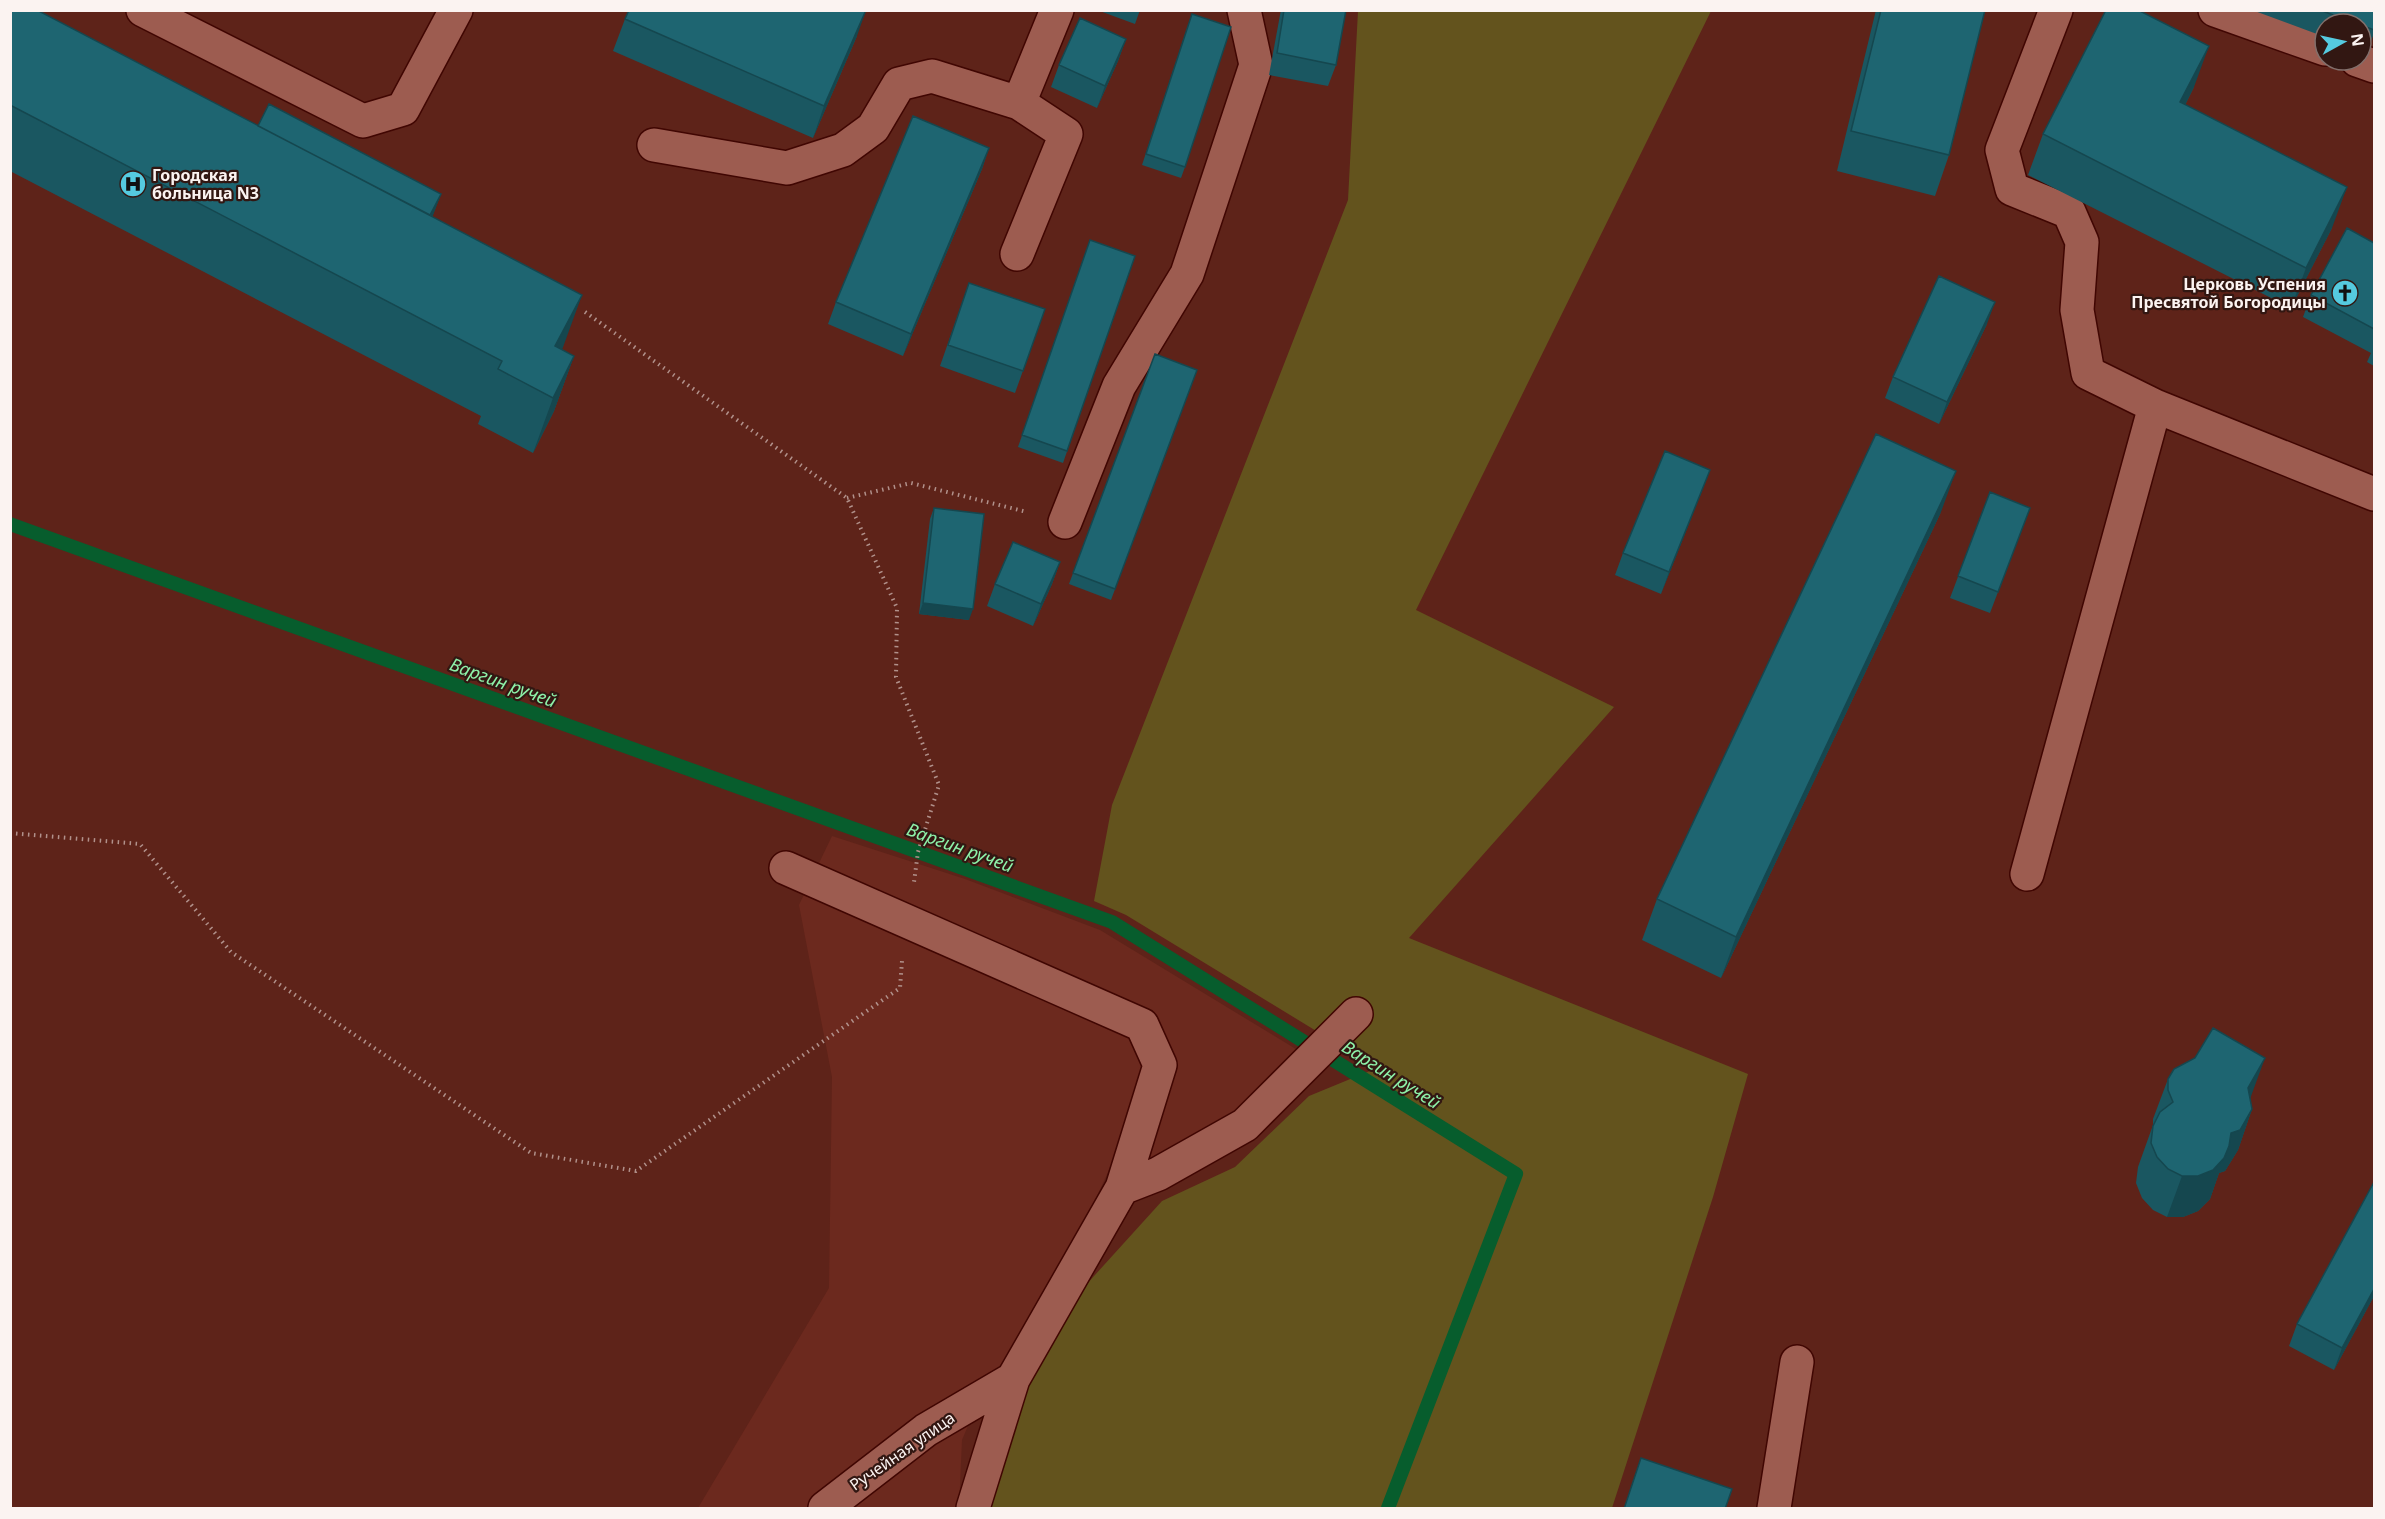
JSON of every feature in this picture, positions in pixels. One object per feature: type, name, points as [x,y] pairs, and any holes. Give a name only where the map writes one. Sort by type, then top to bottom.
[{"type":"street","points":[[142,10],[195,22],[363,121],[402,109],[456,10]]},
{"type":"street","points":[[1065,522],[1119,386],[1187,274],[1256,65],[1244,10]]},
{"type":"street","points":[[2056,10],[2002,150],[2012,189],[2069,212],[2082,242],[2077,310],[2088,373],[2154,406],[2374,494]]},
{"type":"street","points":[[2215,10],[2313,45]]},
{"type":"street","points":[[1019,103],[1050,12]]},
{"type":"street","points":[[654,145],[787,168],[843,150],[873,128],[899,84],[932,76],[1019,103],[1066,134],[1017,254]]},
{"type":"street","points":[[2027,874],[2154,406]]},
{"type":"street","points":[[786,867],[1143,1025],[1160,1065],[1122,1188],[1013,1378],[973,1509]]},
{"type":"street","points":[[1122,1188],[1158,1174],[1245,1125],[1356,1014]]},
{"type":"street","points":[[1774,1509],[1797,1362]]},
{"type":"street","name":"Ручейная улица","points":[[825,1509],[926,1430],[1013,1378]]},
{"type":"path","points":[[10,833],[140,844],[231,952],[531,1153],[636,1171],[900,988],[906,920],[918,852],[939,785],[896,677],[897,608],[847,498],[585,312]]},
{"type":"path","points":[[847,498],[911,483],[1065,522]]},
{"type":"shaded area","points":[[1358,11],[1711,11],[1416,610],[1614,707],[1409,938],[1748,1074],[1713,1197],[1612,1508],[982,1508],[1008,1410],[1085,1286],[1162,1201],[1235,1167],[1309,1096],[1377,1068],[1126,915],[1094,901],[1112,805],[1348,200]]},
{"type":"shaded area","points":[[832,836],[965,879],[1100,930],[1304,1054],[1260,1105],[1160,1166],[1114,1159],[1061,1274],[1024,1336],[986,1383],[962,1440],[959,1508],[698,1508],[829,1288],[832,1077],[799,905]]},
{"type":"building","points":[[10,10],[37,10],[582,295],[555,346],[574,356],[553,398],[498,369],[502,361],[10,105]]},
{"type":"building","points":[[629,10],[866,10],[824,106],[625,19]]},
{"type":"building","points":[[1284,10],[1346,10],[1336,65],[1277,53]]},
{"type":"building","points":[[1881,10],[1985,10],[1949,155],[1851,131]]},
{"type":"building","points":[[2106,10],[2138,10],[2209,46],[2180,102],[2347,187],[2306,268],[2043,134]]},
{"type":"building","points":[[2320,10],[2374,10],[2374,30],[2373,12]]},
{"type":"building","points":[[1192,14],[1231,27],[1185,167],[1146,154]]},
{"type":"building","points":[[1080,18],[1126,39],[1105,86],[1059,65]]},
{"type":"building","points":[[269,104],[441,194],[430,215],[258,126]]},
{"type":"building","points":[[913,116],[989,148],[911,334],[836,302]]},
{"type":"building","name":"Церковь Успения Пресвятой Богородицы","points":[[2347,228],[2374,243],[2374,329],[2311,295]]},
{"type":"building","points":[[1090,240],[1135,256],[1067,451],[1022,435]]},
{"type":"building","points":[[1939,276],[1995,302],[1947,402],[1893,377]]},
{"type":"building","points":[[969,283],[1045,309],[1023,371],[948,345]]},
{"type":"building","points":[[1155,354],[1197,370],[1115,589],[1073,573]]},
{"type":"building","points":[[1876,434],[1956,471],[1736,937],[1657,899]]},
{"type":"building","points":[[1665,451],[1710,470],[1669,572],[1623,553]]},
{"type":"building","points":[[1990,492],[2030,508],[1998,592],[1958,576]]},
{"type":"building","points":[[934,508],[984,514],[973,609],[923,603]]},
{"type":"building","points":[[1013,542],[1060,562],[1041,604],[995,584]]},
{"type":"building","points":[[2213,1028],[2265,1058],[2248,1088],[2252,1109],[2240,1130],[2231,1133],[2224,1158],[2213,1170],[2198,1176],[2182,1176],[2168,1169],[2157,1157],[2151,1143],[2153,1126],[2160,1112],[2173,1102],[2168,1090],[2168,1079],[2174,1069],[2195,1058]]},
{"type":"building","points":[[2374,1182],[2374,1289],[2342,1348],[2297,1324]]},
{"type":"building","points":[[1641,1458],[1732,1489],[1725,1509],[1624,1509]]},
{"type":"waterway","name":"Варгин ручей","points":[[10,524],[1112,922],[1516,1174],[1388,1508]]},
{"type":"place","name":"Городская больница N3","points":[[133,184]]},
{"type":"place","name":"Церковь Успения Пресвятой Богородицы","points":[[2345,293]]}]
